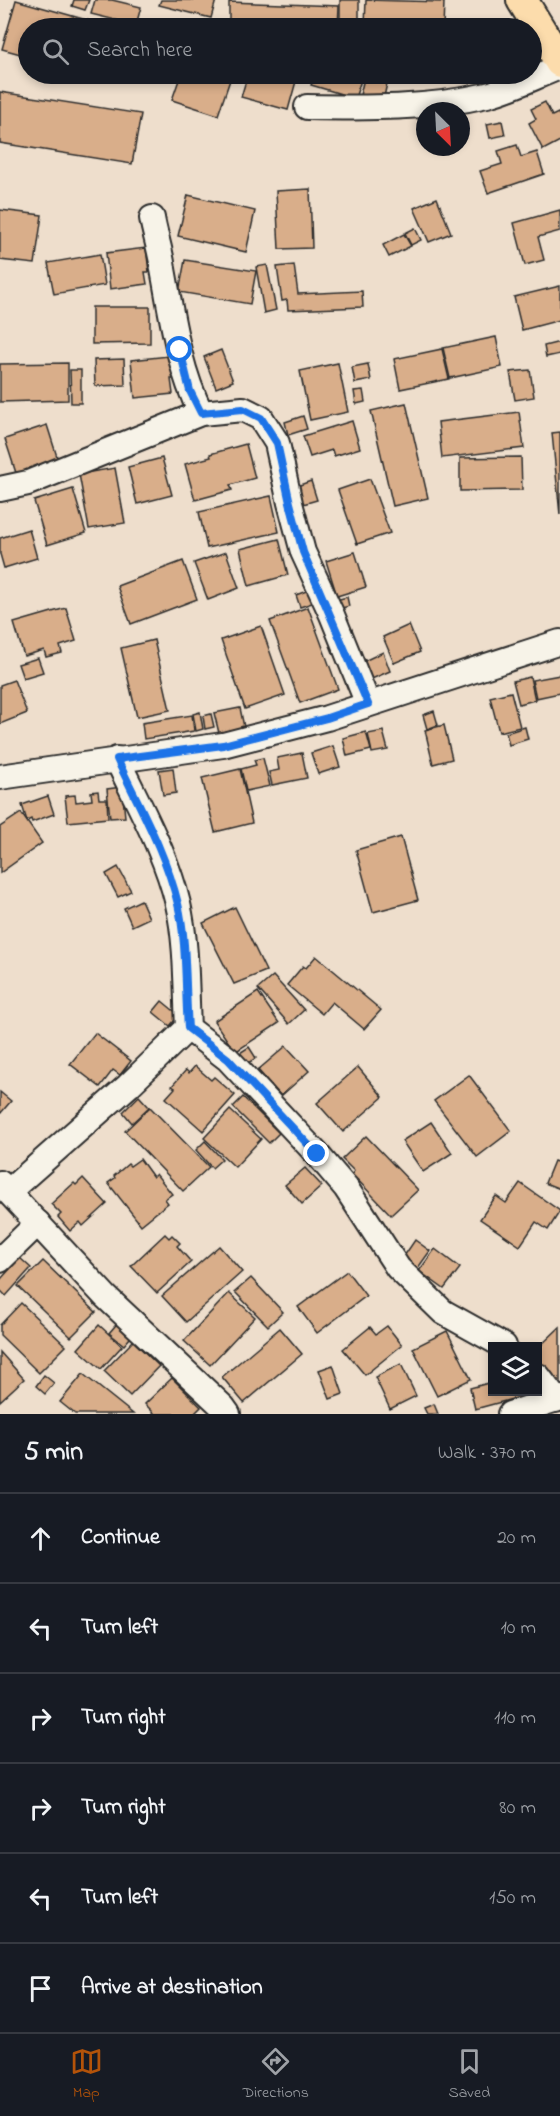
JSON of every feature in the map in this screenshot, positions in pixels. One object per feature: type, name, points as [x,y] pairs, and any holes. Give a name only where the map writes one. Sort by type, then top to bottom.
[{"type":"main road","points":[[522,0],[533,18]]},
{"type":"main road","points":[[542,33],[560,62]]},
{"type":"street","points":[[542,74],[560,67]]},
{"type":"street","points":[[308,107],[377,108],[445,102],[488,95],[516,84]]},
{"type":"street","points":[[152,218],[163,267],[169,309],[190,391],[201,413]]},
{"type":"street","points":[[0,489],[28,483],[201,413],[243,409],[261,418],[277,443],[303,552],[368,704]]},
{"type":"street","points":[[0,777],[223,745],[327,718],[560,642]]},
{"type":"street","points":[[117,759],[161,853],[178,904],[184,953],[188,1028],[128,1086],[5,1187],[106,1297],[228,1414]]},
{"type":"street","points":[[188,1028],[228,1059],[317,1154],[346,1188],[398,1268],[444,1311],[496,1342]]},
{"type":"street","points":[[0,1260],[38,1223]]},
{"type":"street","points":[[510,1414],[558,1399],[542,1381]]},
{"type":"building","points":[[16,0],[80,18],[18,18],[18,53],[2,49]]},
{"type":"building","points":[[74,0],[89,0],[85,10],[72,6]]},
{"type":"building","points":[[95,0],[112,0],[141,7],[138,18],[107,18],[91,14]]},
{"type":"building","points":[[161,0],[216,0],[211,18],[159,5]]},
{"type":"building","points":[[340,0],[359,0],[359,18],[340,18]]},
{"type":"building","points":[[366,0],[444,2],[443,18],[365,18]]},
{"type":"building","points":[[229,2],[339,6],[338,18],[229,18]]},
{"type":"building","points":[[178,84],[229,84],[218,115],[172,100]]},
{"type":"building","points":[[245,84],[295,84],[288,110],[241,97]]},
{"type":"building","points":[[311,84],[360,84],[355,98]]},
{"type":"building","points":[[363,84],[387,84],[383,101],[360,95]]},
{"type":"building","points":[[0,92],[141,114],[132,164],[0,143]]},
{"type":"building","points":[[545,102],[552,116],[558,113],[560,116],[560,141],[543,150],[529,123],[536,119],[531,109]]},
{"type":"building","points":[[502,121],[505,135],[490,138],[487,124]]},
{"type":"building","points":[[517,145],[521,157],[537,152],[544,174],[488,193],[480,171],[502,164],[498,151]]},
{"type":"building","points":[[310,189],[312,248],[279,249],[276,191]]},
{"type":"building","points":[[188,195],[255,211],[246,252],[178,236]]},
{"type":"building","points":[[437,198],[451,233],[429,242],[414,208]]},
{"type":"building","points":[[0,210],[42,215],[35,264],[0,260]]},
{"type":"building","points":[[560,210],[560,231],[538,237],[544,260],[525,265],[514,223]]},
{"type":"building","points":[[415,228],[421,240],[411,245],[405,233]]},
{"type":"building","points":[[404,234],[411,246],[389,257],[383,245]]},
{"type":"building","points":[[146,248],[149,272],[145,272],[147,284],[110,289],[106,253]]},
{"type":"building","points":[[100,254],[105,285],[54,294],[48,263]]},
{"type":"building","points":[[185,260],[256,271],[250,304],[179,292]]},
{"type":"building","points":[[267,265],[276,310],[264,313],[256,267]]},
{"type":"building","points":[[294,265],[298,294],[362,291],[363,307],[288,310],[287,300],[282,301],[277,267]]},
{"type":"building","points":[[560,286],[560,320],[522,330],[514,297]]},
{"type":"building","points":[[92,307],[150,307],[150,343],[92,344]]},
{"type":"building","points":[[496,337],[502,367],[450,378],[443,348]]},
{"type":"building","points":[[560,342],[560,354],[546,357],[544,346]]},
{"type":"building","points":[[442,349],[449,379],[400,389],[394,359]]},
{"type":"building","points":[[221,350],[233,381],[216,388],[204,357]]},
{"type":"building","points":[[169,356],[170,365],[175,365],[177,379],[171,379],[173,394],[135,398],[131,360]]},
{"type":"building","points":[[124,359],[125,385],[95,386],[94,360]]},
{"type":"building","points":[[68,363],[68,400],[0,402],[0,364]]},
{"type":"building","points":[[338,363],[348,412],[310,420],[300,371]]},
{"type":"building","points":[[368,364],[371,380],[355,383],[352,367]]},
{"type":"building","points":[[70,370],[81,370],[81,403],[71,403]]},
{"type":"building","points":[[530,370],[534,397],[515,400],[510,372]]},
{"type":"building","points":[[363,390],[365,402],[356,404],[354,391]]},
{"type":"building","points":[[406,403],[428,498],[393,506],[371,411]]},
{"type":"building","points":[[519,412],[524,448],[442,458],[438,422]]},
{"type":"building","points":[[303,416],[307,429],[288,435],[285,422]]},
{"type":"building","points":[[352,421],[360,448],[334,456],[332,450],[310,457],[303,436]]},
{"type":"building","points":[[47,425],[59,463],[17,476],[5,439]]},
{"type":"building","points":[[560,432],[560,515],[552,433]]},
{"type":"building","points":[[246,444],[255,478],[230,485],[232,490],[195,500],[185,464]]},
{"type":"building","points":[[521,457],[522,490],[460,491],[460,458]]},
{"type":"building","points":[[162,458],[172,495],[137,504],[128,467]]},
{"type":"building","points":[[115,468],[125,523],[89,529],[79,474]]},
{"type":"building","points":[[370,479],[390,533],[357,544],[338,490]]},
{"type":"building","points":[[311,481],[317,500],[303,504],[297,486]]},
{"type":"building","points":[[73,489],[86,533],[47,545],[34,501]]},
{"type":"building","points":[[271,496],[279,532],[207,548],[199,512]]},
{"type":"building","points":[[29,529],[37,558],[4,568],[0,554],[0,538]]},
{"type":"building","points":[[279,539],[288,575],[249,586],[240,549]]},
{"type":"building","points":[[226,552],[239,588],[208,600],[194,563]]},
{"type":"building","points":[[355,552],[366,587],[337,596],[326,561]]},
{"type":"building","points":[[183,561],[197,599],[131,624],[117,586]]},
{"type":"building","points":[[309,590],[312,603],[300,607],[296,595]]},
{"type":"building","points":[[347,597],[349,606],[339,609],[336,600]]},
{"type":"building","points":[[308,607],[338,689],[300,703],[270,621]]},
{"type":"building","points":[[66,608],[76,641],[60,646],[62,653],[46,657],[44,650],[24,656],[14,623]]},
{"type":"building","points":[[409,625],[420,652],[394,663],[383,637]]},
{"type":"building","points":[[261,626],[285,695],[245,709],[221,640]]},
{"type":"building","points":[[154,640],[170,710],[137,717],[121,648]]},
{"type":"building","points":[[383,652],[390,671],[367,681],[360,663]]},
{"type":"building","points":[[38,658],[43,672],[23,678],[18,664]]},
{"type":"building","points":[[560,675],[560,693],[536,698],[532,680]]},
{"type":"building","points":[[530,677],[535,700],[519,704],[513,681]]},
{"type":"building","points":[[14,680],[27,713],[0,724],[0,685]]},
{"type":"building","points":[[511,692],[520,727],[499,732],[490,697]]},
{"type":"building","points":[[240,708],[244,727],[219,733],[214,713]]},
{"type":"building","points":[[434,711],[438,725],[427,729],[423,715]]},
{"type":"building","points":[[200,712],[203,729],[196,731],[193,714]]},
{"type":"building","points":[[211,714],[214,727],[205,729],[203,716]]},
{"type":"building","points":[[192,715],[194,731],[144,739],[142,723]]},
{"type":"building","points":[[444,725],[452,759],[433,764],[425,730]]},
{"type":"building","points":[[525,727],[528,739],[509,745],[506,733]]},
{"type":"building","points":[[383,731],[388,750],[372,753],[368,734]]},
{"type":"building","points":[[366,732],[371,750],[347,756],[343,738]]},
{"type":"building","points":[[333,746],[340,767],[318,774],[311,753]]},
{"type":"building","points":[[302,753],[307,778],[272,785],[269,772],[279,770],[277,758]]},
{"type":"building","points":[[263,758],[270,786],[246,791],[241,769],[256,765],[254,760]]},
{"type":"building","points":[[173,768],[176,793],[163,795],[159,770]]},
{"type":"building","points":[[240,769],[252,823],[215,832],[202,778]]},
{"type":"building","points":[[122,787],[125,817],[110,818],[107,789]]},
{"type":"building","points":[[98,791],[99,799],[107,799],[108,818],[68,822],[65,796],[75,795],[76,802],[92,800],[91,792]]},
{"type":"building","points":[[48,796],[54,814],[32,822],[31,819],[27,821],[22,805]]},
{"type":"building","points":[[21,813],[42,843],[0,873],[0,827]]},
{"type":"building","points":[[401,837],[418,900],[373,912],[356,850]]},
{"type":"building","points":[[118,867],[131,891],[118,897],[106,874]]},
{"type":"building","points":[[141,900],[149,918],[132,926],[124,908]]},
{"type":"building","points":[[235,907],[266,971],[234,984],[203,923]]},
{"type":"building","points":[[316,956],[381,1010],[364,1029],[332,1002],[322,1014],[287,985],[303,966],[306,968]]},
{"type":"building","points":[[273,976],[304,1010],[289,1024],[258,989]]},
{"type":"building","points":[[258,992],[279,1023],[235,1052],[214,1021]]},
{"type":"building","points":[[162,1001],[179,1015],[170,1026],[153,1012]]},
{"type":"building","points":[[95,1033],[131,1061],[120,1075],[113,1070],[100,1087],[70,1064]]},
{"type":"building","points":[[286,1046],[309,1071],[281,1096],[258,1070]]},
{"type":"building","points":[[249,1047],[256,1058],[242,1067],[235,1056]]},
{"type":"building","points":[[195,1066],[211,1080],[214,1077],[235,1095],[203,1131],[166,1098],[175,1088],[172,1086],[186,1070],[189,1073]]},
{"type":"building","points":[[358,1067],[383,1097],[343,1132],[317,1103]]},
{"type":"building","points":[[469,1075],[511,1131],[477,1157],[434,1101]]},
{"type":"building","points":[[0,1092],[11,1101],[0,1114]]},
{"type":"building","points":[[139,1096],[149,1107],[132,1123],[123,1112]]},
{"type":"building","points":[[243,1097],[279,1133],[269,1143],[233,1107]]},
{"type":"building","points":[[150,1107],[209,1167],[183,1191],[125,1131]]},
{"type":"building","points":[[230,1110],[261,1139],[235,1167],[204,1138]]},
{"type":"building","points":[[431,1122],[452,1153],[423,1172],[402,1141]]},
{"type":"building","points":[[366,1136],[418,1190],[391,1215],[352,1174],[354,1171],[342,1159]]},
{"type":"building","points":[[205,1141],[222,1159],[212,1168],[196,1150]]},
{"type":"building","points":[[140,1159],[153,1177],[156,1174],[172,1194],[165,1199],[168,1203],[141,1225],[108,1183],[128,1164],[130,1166]]},
{"type":"building","points":[[554,1161],[560,1163],[560,1189],[545,1183]]},
{"type":"building","points":[[305,1168],[322,1186],[302,1204],[285,1185]]},
{"type":"building","points":[[83,1178],[107,1204],[83,1226],[80,1222],[70,1231],[58,1217],[61,1214],[51,1204]]},
{"type":"building","points":[[520,1183],[560,1211],[548,1230],[536,1222],[520,1246],[480,1219],[496,1196],[506,1203]]},
{"type":"building","points":[[165,1234],[169,1238],[172,1235],[180,1243],[177,1246],[191,1262],[157,1293],[131,1266]]},
{"type":"building","points":[[415,1240],[430,1251],[415,1272],[400,1262]]},
{"type":"building","points":[[219,1246],[242,1272],[186,1322],[162,1296]]},
{"type":"building","points":[[435,1249],[460,1268],[444,1289],[419,1271]]},
{"type":"building","points":[[20,1258],[31,1268],[6,1296],[0,1290],[0,1280]]},
{"type":"building","points":[[43,1261],[96,1312],[71,1337],[18,1286]]},
{"type":"building","points":[[347,1271],[366,1296],[317,1333],[298,1307]]},
{"type":"building","points":[[251,1278],[283,1312],[268,1326],[235,1292]]},
{"type":"building","points":[[229,1293],[255,1317],[210,1365],[184,1341]]},
{"type":"building","points":[[21,1303],[66,1346],[39,1373],[0,1335],[0,1325]]},
{"type":"building","points":[[121,1319],[136,1331],[124,1345],[109,1333]]},
{"type":"building","points":[[99,1325],[122,1346],[101,1369],[78,1349]]},
{"type":"building","points":[[387,1326],[402,1345],[365,1375],[343,1349],[370,1327],[376,1334]]},
{"type":"building","points":[[560,1327],[560,1382],[558,1384],[542,1367],[542,1344]]},
{"type":"building","points":[[280,1328],[302,1354],[244,1403],[222,1377]]},
{"type":"building","points":[[447,1331],[471,1379],[437,1396],[413,1348]]},
{"type":"building","points":[[133,1341],[159,1366],[130,1396],[104,1371]]},
{"type":"building","points":[[0,1352],[24,1379],[0,1401]]},
{"type":"building","points":[[401,1364],[416,1396],[390,1409],[375,1377]]},
{"type":"building","points":[[333,1365],[343,1394],[330,1399],[319,1370]]},
{"type":"building","points":[[83,1374],[133,1414],[75,1414],[60,1402]]},
{"type":"building","points":[[44,1375],[54,1383],[45,1394],[36,1386]]},
{"type":"building","points":[[172,1378],[201,1407],[194,1414],[155,1414],[145,1404]]},
{"type":"building","points":[[488,1383],[488,1396],[523,1396],[475,1409],[470,1388]]},
{"type":"building","points":[[434,1404],[438,1414],[427,1414],[424,1408]]},
{"type":"route","points":[[180,350],[190,391],[201,413],[243,409],[261,418],[277,443],[303,552],[332,615],[368,704],[327,718],[223,745],[117,759],[161,853],[178,904],[184,953],[188,1028],[228,1059],[317,1154]]}]
